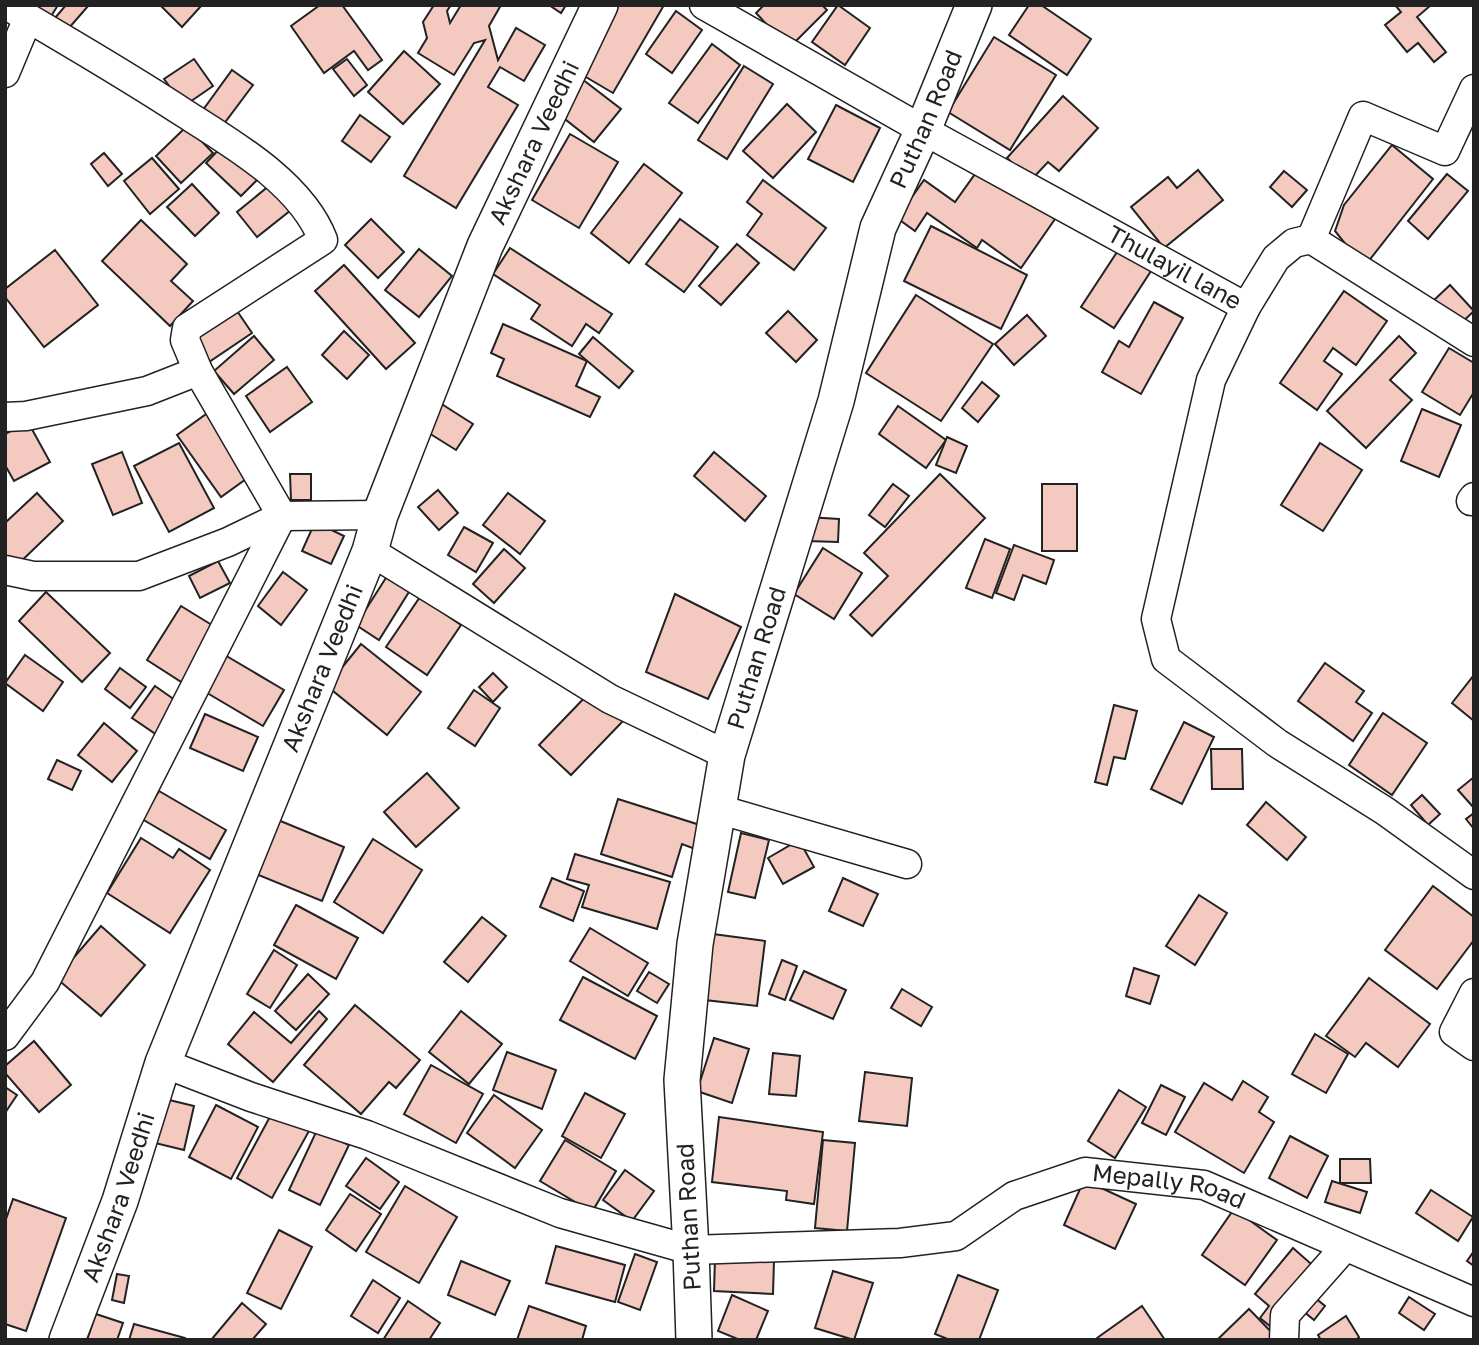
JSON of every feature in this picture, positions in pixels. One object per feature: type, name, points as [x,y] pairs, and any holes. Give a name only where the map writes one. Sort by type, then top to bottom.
[{"type":"street","name":"Akshara Veedhi","points":[[67,1340],[120,1200],[163,1063],[370,551],[380,515],[485,246],[600,5]]},
{"type":"street","name":"Thulayil lane","points":[[704,5],[923,130],[1246,307],[1276,258],[1294,243],[1311,239]]},
{"type":"street","name":"Puthan Road","points":[[694,1340],[682,1080],[695,944],[727,755],[836,401],[878,228],[923,130],[974,5]]},
{"type":"street","points":[[5,73],[17,12],[130,77],[259,161],[316,221],[323,240],[187,328],[185,340],[198,371],[282,516]]},
{"type":"street","points":[[1474,89],[1445,151],[1363,116],[1311,239],[1474,342]]},
{"type":"street","points":[[1246,307],[1211,380],[1156,619],[1166,659],[1277,743],[1385,811],[1474,876]]},
{"type":"street","points":[[5,417],[26,416],[147,391],[198,371]]},
{"type":"street","points":[[5,570],[33,576],[139,576],[228,542],[282,516],[380,515]]},
{"type":"street","points":[[5,1036],[45,982],[282,516]]},
{"type":"street","points":[[370,551],[610,699],[727,755]]},
{"type":"street","points":[[718,809],[907,864]]},
{"type":"street","points":[[1474,993],[1454,1032],[1474,1046]]},
{"type":"street","name":"Mepally Road","points":[[163,1063],[251,1097],[367,1135],[560,1213],[691,1250],[900,1243],[956,1236],[1014,1196],[1085,1172],[1204,1185],[1474,1302]]},
{"type":"street","points":[[1284,1340],[1285,1315],[1345,1247]]},
{"type":"building","points":[[17,5],[58,5],[47,23]]},
{"type":"building","points":[[66,5],[89,5],[62,36],[49,25]]},
{"type":"building","points":[[160,5],[202,5],[182,27]]},
{"type":"building","points":[[320,5],[342,5],[382,60],[368,70],[354,51],[324,73],[291,26]]},
{"type":"building","points":[[434,5],[451,5],[447,11],[450,23],[461,5],[501,5],[489,26],[498,60],[516,28],[545,45],[524,81],[500,67],[488,87],[518,105],[456,208],[404,176],[485,40],[474,43],[454,75],[418,53],[427,38],[423,22]]},
{"type":"building","points":[[549,5],[566,5],[561,13]]},
{"type":"building","points":[[619,5],[664,5],[613,93],[579,73]]},
{"type":"building","points":[[764,5],[822,5],[827,10],[789,48],[756,13]]},
{"type":"building","points":[[838,5],[870,28],[845,65],[812,42]]},
{"type":"building","points":[[1029,5],[1041,5],[1091,39],[1067,75],[1009,35]]},
{"type":"building","points":[[1395,5],[1431,5],[1417,17],[1446,52],[1434,62],[1418,43],[1407,52],[1385,25],[1401,12]]},
{"type":"building","points":[[676,11],[702,30],[672,73],[646,54]]},
{"type":"building","points":[[994,37],[1056,75],[1010,150],[948,112]]},
{"type":"building","points":[[712,44],[740,65],[698,123],[669,103]]},
{"type":"building","points":[[404,51],[440,84],[403,124],[368,92]]},
{"type":"building","points":[[194,59],[213,86],[184,106],[164,79]]},
{"type":"building","points":[[347,59],[367,85],[354,96],[333,69]]},
{"type":"building","points":[[744,66],[773,84],[727,159],[698,140]]},
{"type":"building","points":[[232,70],[253,85],[220,129],[200,114]]},
{"type":"building","points":[[582,79],[621,109],[594,142],[556,112]]},
{"type":"building","points":[[1063,96],[1098,128],[1059,171],[1048,162],[1031,180],[1007,158]]},
{"type":"building","points":[[787,104],[816,132],[773,178],[743,151]]},
{"type":"building","points":[[836,105],[880,128],[853,182],[808,159]]},
{"type":"building","points":[[360,115],[390,137],[371,162],[342,141]]},
{"type":"building","points":[[187,126],[213,153],[181,183],[156,156]]},
{"type":"building","points":[[570,134],[618,162],[579,228],[532,200]]},
{"type":"building","points":[[224,144],[259,178],[241,196],[206,163]]},
{"type":"building","points":[[1392,145],[1433,179],[1364,267],[1335,231],[1344,205]]},
{"type":"building","points":[[104,153],[122,174],[108,186],[91,164]]},
{"type":"building","points":[[152,158],[179,189],[150,214],[124,181]]},
{"type":"building","points":[[644,164],[682,193],[629,263],[591,233]]},
{"type":"building","points":[[980,167],[1055,219],[1021,268],[982,240],[977,248],[927,213],[915,231],[897,218],[924,180],[955,202]]},
{"type":"building","points":[[1198,170],[1223,200],[1164,248],[1131,207],[1168,177],[1177,188]]},
{"type":"building","points":[[1284,171],[1307,190],[1292,207],[1270,187]]},
{"type":"building","points":[[1447,174],[1468,191],[1428,239],[1408,221]]},
{"type":"building","points":[[763,180],[826,228],[794,270],[747,235],[762,214],[747,202]]},
{"type":"building","points":[[192,184],[219,213],[195,236],[167,207]]},
{"type":"building","points":[[270,185],[291,210],[257,237],[237,212]]},
{"type":"building","points":[[371,219],[404,252],[378,278],[345,245]]},
{"type":"building","points":[[680,219],[718,247],[684,292],[646,264]]},
{"type":"building","points":[[141,220],[187,264],[171,281],[193,301],[170,326],[102,261]]},
{"type":"building","points":[[931,226],[1027,275],[1001,329],[904,281]]},
{"type":"building","points":[[737,244],[759,263],[721,305],[699,286]]},
{"type":"building","points":[[510,248],[612,314],[599,333],[586,324],[572,346],[531,319],[540,305],[493,274]]},
{"type":"building","points":[[419,249],[452,276],[419,317],[385,290]]},
{"type":"building","points":[[1119,249],[1151,271],[1114,328],[1081,307]]},
{"type":"building","points":[[55,250],[98,305],[44,347],[5,297],[5,289]]},
{"type":"building","points":[[344,265],[415,343],[386,369],[315,291]]},
{"type":"building","points":[[1450,285],[1474,311],[1457,327],[1433,301]]},
{"type":"building","points":[[1344,291],[1387,321],[1356,365],[1333,348],[1324,361],[1342,374],[1317,410],[1280,383]]},
{"type":"building","points":[[916,295],[993,344],[941,421],[866,373]]},
{"type":"building","points":[[231,302],[252,333],[209,362],[188,331]]},
{"type":"building","points":[[1154,302],[1183,318],[1141,394],[1102,372],[1119,341],[1129,347]]},
{"type":"building","points":[[788,311],[817,340],[796,362],[766,333]]},
{"type":"building","points":[[1027,315],[1046,336],[1014,365],[995,344]]},
{"type":"building","points":[[503,324],[587,361],[576,386],[600,397],[590,417],[497,376],[504,359],[491,353]]},
{"type":"building","points":[[344,331],[369,355],[347,379],[322,355]]},
{"type":"building","points":[[254,336],[274,360],[234,394],[214,371]]},
{"type":"building","points":[[1399,336],[1416,353],[1390,380],[1412,400],[1366,448],[1327,411]]},
{"type":"building","points":[[593,337],[633,371],[619,388],[579,354]]},
{"type":"building","points":[[1449,348],[1474,363],[1474,392],[1460,415],[1422,392]]},
{"type":"building","points":[[287,367],[312,402],[270,432],[246,396]]},
{"type":"building","points":[[982,382],[999,396],[978,422],[962,408]]},
{"type":"building","points":[[440,403],[473,424],[456,450],[424,430]]},
{"type":"building","points":[[898,406],[946,440],[926,468],[879,434]]},
{"type":"building","points":[[1422,409],[1461,425],[1439,477],[1401,461]]},
{"type":"building","points":[[209,412],[253,474],[221,497],[177,435]]},
{"type":"building","points":[[28,422],[50,462],[14,481],[5,465],[5,434]]},
{"type":"building","points":[[947,437],[967,446],[956,473],[936,465]]},
{"type":"building","points":[[179,443],[214,508],[169,532],[134,466]]},
{"type":"building","points":[[1320,443],[1362,470],[1323,531],[1281,505]]},
{"type":"building","points":[[122,452],[142,503],[113,515],[92,464]]},
{"type":"building","points":[[714,452],[766,496],[745,521],[694,476]]},
{"type":"building","points":[[290,474],[311,474],[311,500],[291,500]]},
{"type":"building","points":[[940,474],[985,518],[872,636],[850,615],[888,576],[864,553]]},
{"type":"building","points":[[893,484],[909,496],[885,527],[869,515]]},
{"type":"building","points":[[1042,484],[1077,484],[1077,551],[1042,551]]},
{"type":"building","points":[[438,490],[458,513],[439,530],[418,507]]},
{"type":"building","points":[[37,493],[63,521],[13,569],[5,561],[5,523]]},
{"type":"building","points":[[508,493],[545,521],[520,554],[483,525]]},
{"type":"building","points":[[807,517],[839,519],[838,542],[806,541]]},
{"type":"building","points":[[315,522],[344,536],[331,564],[302,551]]},
{"type":"building","points":[[464,527],[493,543],[476,572],[448,555]]},
{"type":"building","points":[[985,539],[1010,549],[992,598],[966,588]]},
{"type":"building","points":[[1014,545],[1054,560],[1046,584],[1023,575],[1014,600],[996,593]]},
{"type":"building","points":[[823,548],[862,573],[834,619],[794,594]]},
{"type":"building","points":[[504,549],[525,568],[494,603],[473,584]]},
{"type":"building","points":[[218,561],[230,583],[200,598],[189,576]]},
{"type":"building","points":[[283,572],[307,590],[281,625],[258,606]]},
{"type":"building","points":[[389,573],[412,587],[379,640],[356,625]]},
{"type":"building","points":[[46,592],[110,653],[82,682],[19,621]]},
{"type":"building","points":[[675,594],[741,627],[708,699],[646,672]]},
{"type":"building","points":[[420,597],[461,625],[427,675],[386,647]]},
{"type":"building","points":[[181,606],[220,630],[186,685],[147,660]]},
{"type":"building","points":[[361,644],[421,692],[387,735],[327,686]]},
{"type":"building","points":[[218,651],[284,690],[263,726],[197,687]]},
{"type":"building","points":[[25,655],[63,682],[43,711],[5,683]]},
{"type":"building","points":[[1325,663],[1364,691],[1356,702],[1372,713],[1353,741],[1298,701]]},
{"type":"building","points":[[120,668],[146,687],[130,708],[105,689]]},
{"type":"building","points":[[493,673],[507,687],[493,702],[479,687]]},
{"type":"building","points":[[1474,675],[1474,721],[1452,703]]},
{"type":"building","points":[[155,686],[182,705],[160,737],[132,718]]},
{"type":"building","points":[[474,690],[500,708],[475,746],[448,728]]},
{"type":"building","points":[[591,691],[623,721],[571,775],[539,745]]},
{"type":"building","points":[[1114,705],[1137,711],[1125,759],[1114,757],[1107,785],[1095,782]]},
{"type":"building","points":[[1383,713],[1427,743],[1392,795],[1349,765]]},
{"type":"building","points":[[205,714],[258,737],[243,771],[190,748]]},
{"type":"building","points":[[1184,722],[1214,737],[1182,804],[1151,789]]},
{"type":"building","points":[[104,723],[137,751],[112,782],[78,755]]},
{"type":"building","points":[[1211,749],[1242,749],[1243,789],[1212,789]]},
{"type":"building","points":[[57,760],[81,771],[72,790],[48,779]]},
{"type":"building","points":[[427,773],[459,808],[416,847],[384,812]]},
{"type":"building","points":[[1474,777],[1474,808],[1458,790]]},
{"type":"building","points":[[159,791],[226,830],[210,859],[142,819]]},
{"type":"building","points":[[1422,795],[1440,814],[1428,825],[1411,805]]},
{"type":"building","points":[[618,799],[703,826],[695,849],[682,844],[672,877],[601,854]]},
{"type":"building","points":[[1266,802],[1306,837],[1287,860],[1247,825]]},
{"type":"building","points":[[1474,813],[1474,829],[1466,819]]},
{"type":"building","points":[[278,820],[344,847],[322,901],[256,874]]},
{"type":"building","points":[[741,833],[769,840],[755,898],[728,892]]},
{"type":"building","points":[[141,838],[173,858],[179,849],[210,870],[170,933],[107,893]]},
{"type":"building","points":[[373,839],[422,870],[383,933],[334,902]]},
{"type":"building","points":[[799,840],[814,867],[783,884],[768,858]]},
{"type":"building","points":[[575,854],[670,882],[657,929],[582,907],[589,885],[567,879]]},
{"type":"building","points":[[552,878],[584,891],[573,921],[540,907]]},
{"type":"building","points":[[843,878],[878,894],[863,926],[829,911]]},
{"type":"building","points":[[1433,886],[1474,917],[1474,940],[1437,989],[1385,950]]},
{"type":"building","points":[[1199,895],[1227,913],[1195,965],[1166,946]]},
{"type":"building","points":[[296,905],[358,938],[336,979],[274,945]]},
{"type":"building","points":[[482,917],[506,936],[468,982],[444,962]]},
{"type":"building","points":[[101,926],[145,965],[101,1016],[56,978]]},
{"type":"building","points":[[590,928],[648,963],[628,996],[570,961]]},
{"type":"building","points":[[713,934],[765,941],[757,1006],[705,1000]]},
{"type":"building","points":[[274,950],[297,965],[270,1008],[247,994]]},
{"type":"building","points":[[782,960],[797,966],[785,1000],[769,994]]},
{"type":"building","points":[[1134,968],[1159,976],[1150,1004],[1126,996]]},
{"type":"building","points":[[804,971],[846,990],[833,1019],[790,1000]]},
{"type":"building","points":[[649,972],[669,984],[657,1003],[637,991]]},
{"type":"building","points":[[308,974],[329,994],[296,1030],[275,1011]]},
{"type":"building","points":[[583,977],[657,1016],[635,1059],[560,1020]]},
{"type":"building","points":[[1369,978],[1430,1024],[1398,1067],[1366,1043],[1355,1057],[1326,1036]]},
{"type":"building","points":[[902,989],[932,1007],[921,1026],[891,1008]]},
{"type":"building","points":[[355,1005],[420,1060],[396,1088],[389,1082],[361,1114],[304,1065]]},
{"type":"building","points":[[319,1011],[327,1019],[273,1082],[228,1044],[254,1012],[291,1043]]},
{"type":"building","points":[[461,1011],[502,1044],[469,1084],[429,1052]]},
{"type":"building","points":[[1315,1034],[1348,1054],[1326,1093],[1292,1074]]},
{"type":"building","points":[[714,1038],[749,1049],[732,1103],[697,1091]]},
{"type":"building","points":[[34,1041],[71,1085],[39,1112],[5,1073],[5,1066]]},
{"type":"building","points":[[507,1052],[556,1070],[542,1109],[493,1090]]},
{"type":"building","points":[[773,1053],[800,1056],[796,1096],[769,1094]]},
{"type":"building","points":[[431,1065],[483,1094],[456,1143],[404,1114]]},
{"type":"building","points":[[865,1072],[912,1078],[907,1126],[859,1121]]},
{"type":"building","points":[[1243,1081],[1268,1097],[1259,1112],[1274,1122],[1244,1173],[1175,1132],[1204,1083],[1232,1100]]},
{"type":"building","points":[[1161,1085],[1185,1097],[1166,1135],[1142,1123]]},
{"type":"building","points":[[5,1087],[17,1095],[5,1113]]},
{"type":"building","points":[[1119,1090],[1146,1107],[1115,1158],[1088,1141]]},
{"type":"building","points":[[585,1093],[625,1114],[601,1158],[562,1136]]},
{"type":"building","points":[[494,1095],[542,1130],[515,1168],[467,1133]]},
{"type":"building","points":[[161,1098],[194,1106],[184,1150],[151,1142]]},
{"type":"building","points":[[216,1105],[258,1127],[231,1179],[189,1157]]},
{"type":"building","points":[[273,1111],[309,1131],[272,1198],[237,1178]]},
{"type":"building","points":[[719,1117],[823,1132],[814,1204],[786,1200],[787,1191],[712,1182]]},
{"type":"building","points":[[317,1130],[349,1145],[320,1205],[289,1190]]},
{"type":"building","points":[[1290,1136],[1328,1156],[1307,1198],[1269,1178]]},
{"type":"building","points":[[565,1140],[616,1171],[592,1212],[540,1181]]},
{"type":"building","points":[[823,1140],[855,1143],[847,1231],[815,1228]]},
{"type":"building","points":[[366,1158],[399,1182],[380,1209],[346,1186]]},
{"type":"building","points":[[1340,1159],[1370,1159],[1371,1183],[1340,1183]]},
{"type":"building","points":[[625,1170],[654,1191],[632,1221],[603,1200]]},
{"type":"building","points":[[1084,1180],[1136,1204],[1115,1249],[1064,1225]]},
{"type":"building","points":[[1332,1181],[1367,1192],[1360,1213],[1325,1202]]},
{"type":"building","points":[[405,1186],[457,1217],[419,1283],[366,1252]]},
{"type":"building","points":[[1431,1190],[1473,1217],[1458,1241],[1416,1213]]},
{"type":"building","points":[[350,1194],[381,1214],[356,1251],[326,1230]]},
{"type":"building","points":[[13,1199],[66,1218],[26,1331],[5,1324],[5,1222]]},
{"type":"building","points":[[1234,1209],[1277,1240],[1245,1285],[1202,1255]]},
{"type":"building","points":[[279,1230],[312,1247],[281,1309],[247,1293]]},
{"type":"building","points":[[556,1246],[625,1265],[615,1302],[546,1283]]},
{"type":"building","points":[[1293,1248],[1318,1270],[1271,1327],[1260,1318],[1269,1306],[1255,1294]]},
{"type":"building","points":[[1474,1251],[1474,1266],[1467,1261]]},
{"type":"building","points":[[635,1254],[657,1262],[640,1310],[618,1302]]},
{"type":"building","points":[[715,1259],[774,1261],[773,1294],[714,1291]]},
{"type":"building","points":[[461,1261],[510,1281],[495,1315],[448,1295]]},
{"type":"building","points":[[833,1271],[873,1283],[854,1340],[815,1328]]},
{"type":"building","points":[[117,1274],[129,1276],[124,1303],[112,1300]]},
{"type":"building","points":[[958,1275],[998,1290],[979,1340],[950,1340],[935,1334]]},
{"type":"building","points":[[373,1280],[400,1298],[378,1333],[351,1316]]},
{"type":"building","points":[[1308,1292],[1325,1306],[1314,1320],[1297,1306]]},
{"type":"building","points":[[732,1295],[768,1311],[756,1340],[740,1340],[718,1331]]},
{"type":"building","points":[[1409,1297],[1435,1314],[1424,1330],[1399,1313]]},
{"type":"building","points":[[408,1301],[440,1323],[429,1340],[383,1340]]},
{"type":"building","points":[[242,1303],[266,1324],[252,1340],[211,1340]]},
{"type":"building","points":[[529,1306],[586,1326],[582,1340],[517,1340]]},
{"type":"building","points":[[1142,1306],[1165,1340],[1098,1340],[1097,1338]]},
{"type":"building","points":[[1249,1309],[1279,1340],[1217,1340]]},
{"type":"building","points":[[96,1314],[123,1323],[117,1340],[87,1340]]},
{"type":"building","points":[[1346,1316],[1359,1337],[1356,1340],[1321,1340],[1318,1335]]},
{"type":"building","points":[[134,1324],[185,1338],[185,1340],[129,1340]]}]
